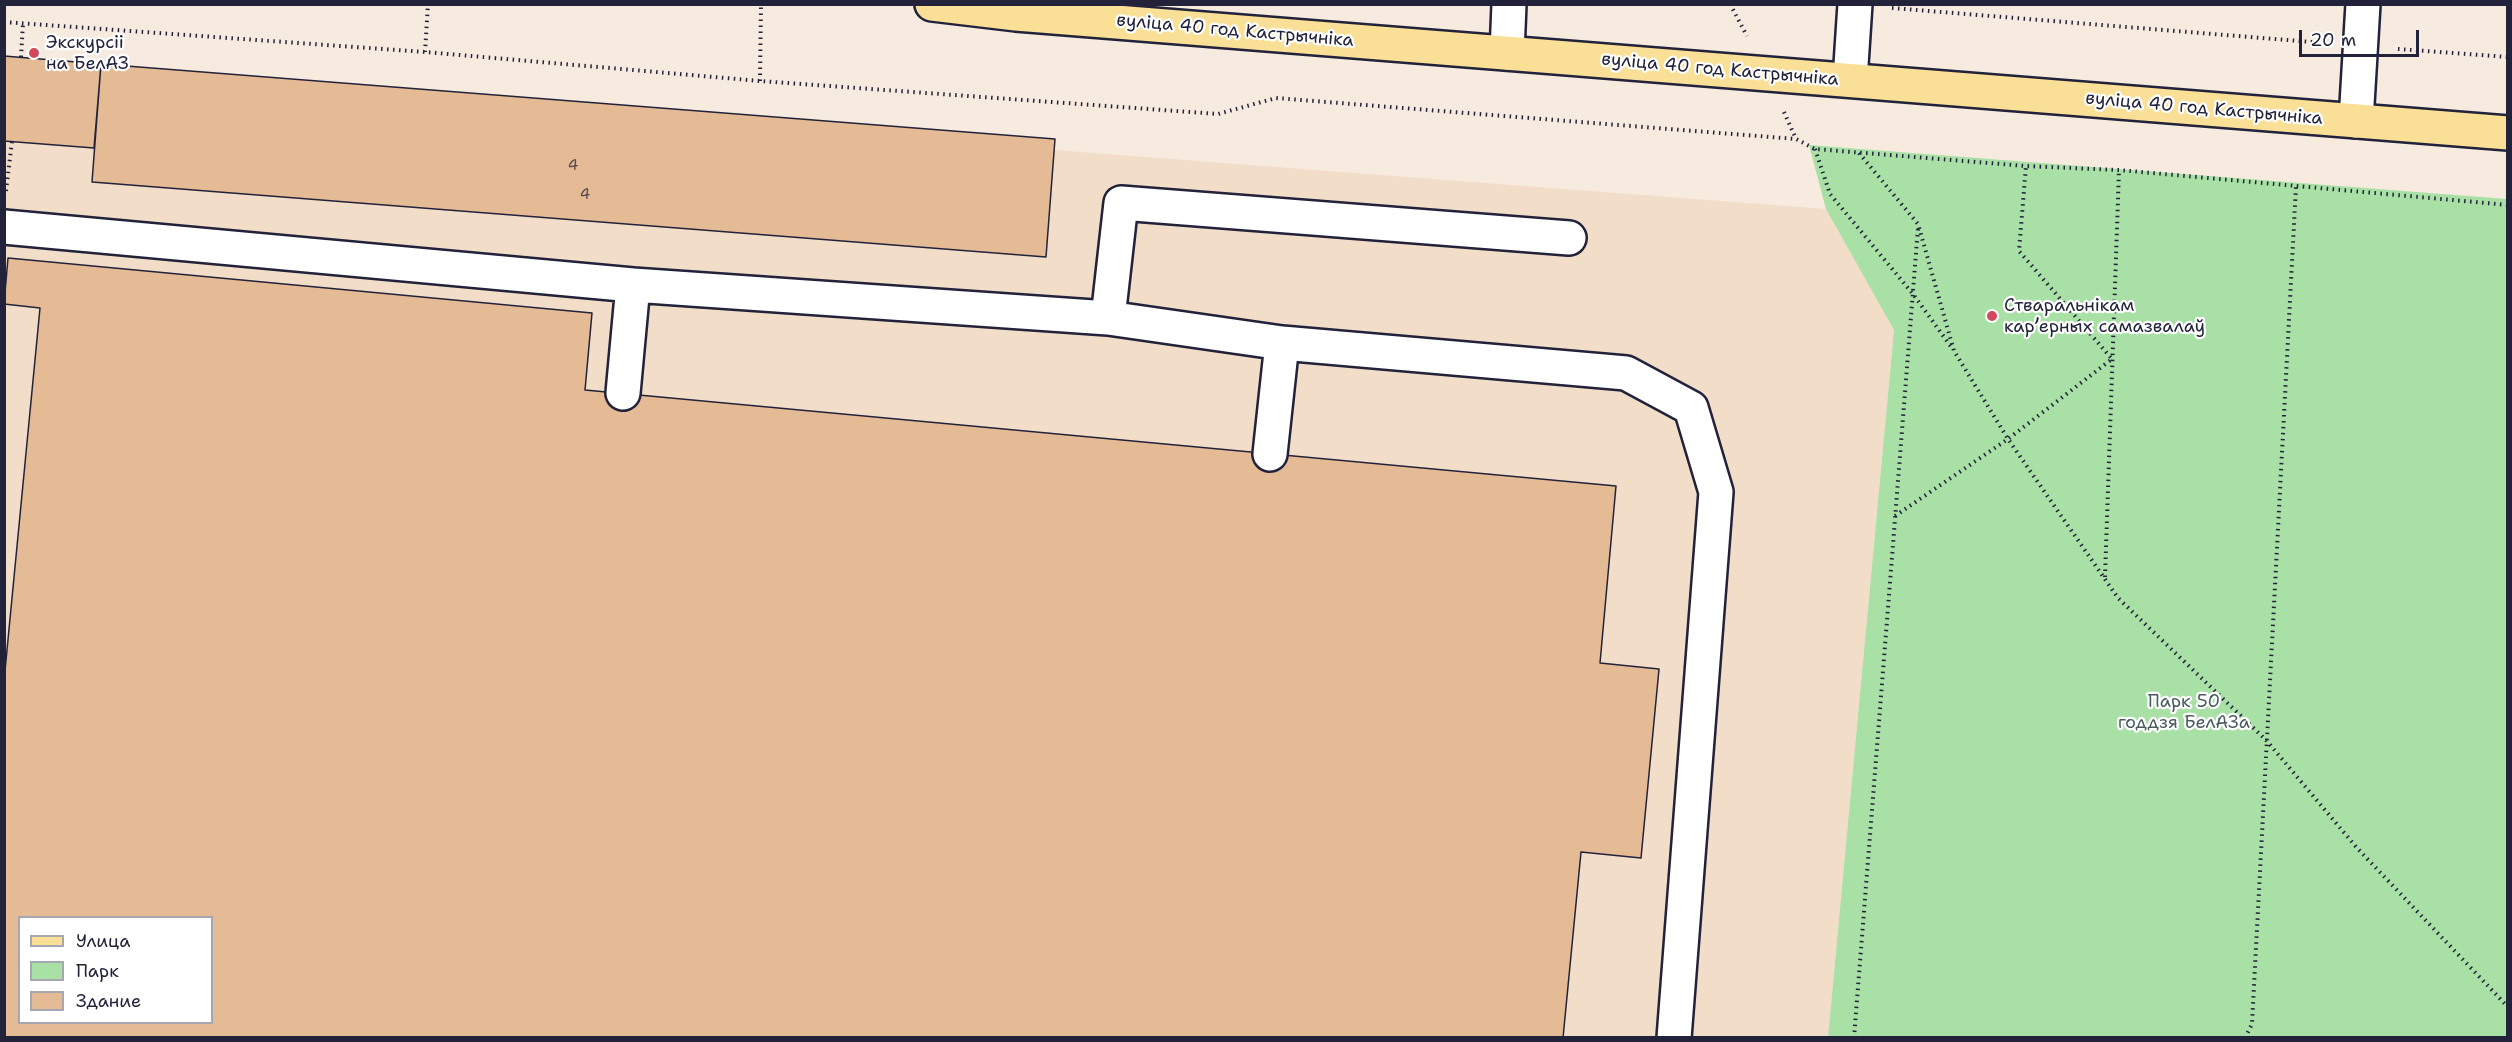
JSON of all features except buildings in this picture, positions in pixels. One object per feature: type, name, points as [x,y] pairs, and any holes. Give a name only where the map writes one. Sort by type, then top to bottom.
[{"type":"main road","name":"вуліца 40 год Кастрычніка","points":[[932,4],[1016,9],[1507,53],[2508,133]]},
{"type":"street","points":[[1507,53],[1509,4]]},
{"type":"street","points":[[1850,80],[1855,4]]},
{"type":"street","points":[[2356,121],[2363,4]]},
{"type":"street","points":[[1108,318],[1121,203],[1569,238]]},
{"type":"street","points":[[4,227],[633,285],[1108,318],[1282,343],[1626,373],[1691,408],[1716,492],[1674,1038]]},
{"type":"street","points":[[623,393],[633,285]]},
{"type":"street","points":[[1270,454],[1282,343]]},
{"type":"path","points":[[425,52],[428,4]]},
{"type":"path","points":[[760,81],[761,4]]},
{"type":"path","points":[[1891,7],[2508,57]]},
{"type":"path","points":[[4,22],[425,52],[760,81],[1218,114],[1276,98],[1796,139],[1815,149],[2026,166],[2119,170],[2508,205]]},
{"type":"path","points":[[21,57],[23,23]]},
{"type":"path","points":[[4,201],[12,141]]},
{"type":"path","points":[[1815,149],[1830,194],[1913,294],[1954,351],[2008,439],[2118,598],[2266,740],[2357,848],[2508,1007]]},
{"type":"path","points":[[1859,152],[1918,224],[1954,351]]},
{"type":"path","points":[[2026,166],[2019,251],[2112,359]]},
{"type":"path","points":[[2105,579],[2119,170]]},
{"type":"path","points":[[2245,1038],[2252,1024],[2296,186]]},
{"type":"path","points":[[1854,1038],[1918,224]]},
{"type":"path","points":[[1895,516],[2008,439],[2112,359]]},
{"type":"shaded area","points":[[4,56],[1055,139],[1054,150],[1826,209],[1894,329],[1828,1037],[5,1037]]},
{"type":"green space","name":"Парк 50 годдзя БелАЗа","points":[[1809,145],[2507,199],[2507,1037],[1828,1037],[1894,330],[1826,209]]},
{"type":"place","name":"Экскурсіі на БелАЗ","points":[[34,53]]},
{"type":"place","name":"Стваральнікам карʼерных самазвалаў","points":[[1992,316]]}]
